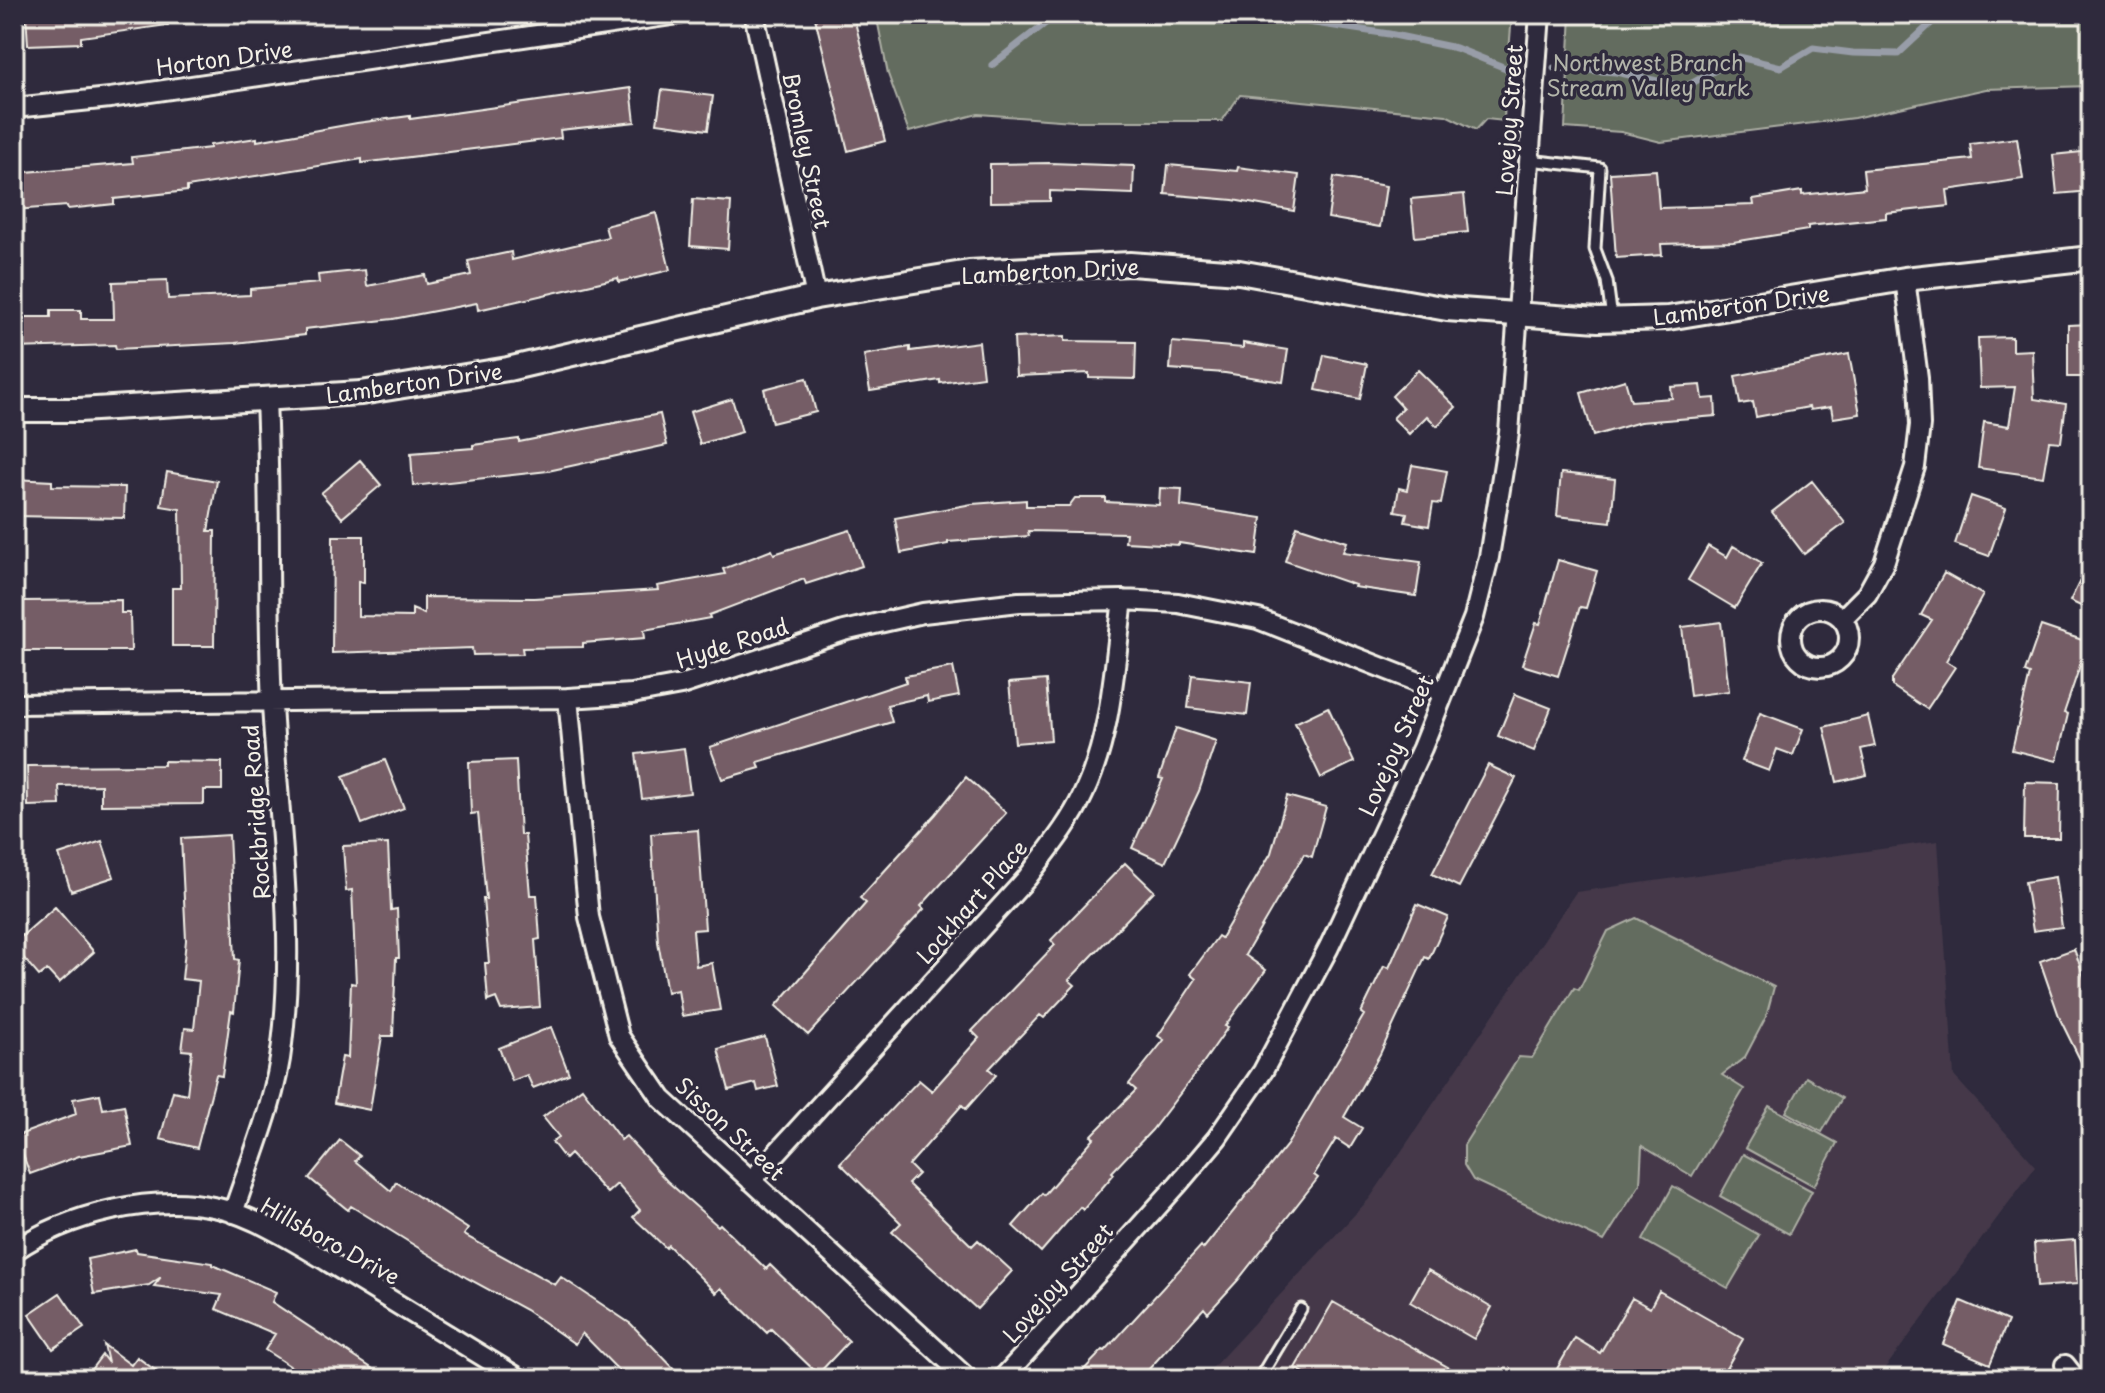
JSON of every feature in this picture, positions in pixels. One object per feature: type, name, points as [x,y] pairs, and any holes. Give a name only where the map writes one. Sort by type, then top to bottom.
[{"type":"street","name":"Horton Drive","points":[[14,108],[126,96],[679,14]]},
{"type":"street","name":"Bromley Street","points":[[754,14],[816,297]]},
{"type":"street","name":"Lovejoy Street","points":[[1002,1379],[1217,1138],[1263,1071],[1329,947],[1422,748],[1474,617],[1489,557],[1509,433],[1540,14]]},
{"type":"street","name":"Lamberton Drive","points":[[14,410],[266,401],[361,393],[508,369],[816,297],[969,272],[1130,264],[1239,272],[1447,309],[1612,319],[1668,318],[1905,279],[2091,258]]},
{"type":"street","points":[[1842,619],[1867,594],[1884,563],[1915,467],[1920,425],[1918,378],[1905,279]]},
{"type":"street","name":"Rockbridge Road","points":[[233,1213],[267,1107],[282,1048],[286,998],[286,915],[272,703],[266,401]]},
{"type":"street","name":"Hyde Road","points":[[14,704],[272,703],[632,694],[681,685],[844,631],[923,613],[1019,602],[1123,600],[1178,603],[1258,619],[1444,692]]},
{"type":"street","name":"Lockhart Place","points":[[751,1181],[1027,878],[1063,829],[1083,795],[1104,738],[1123,600]]},
{"type":"street","name":"Sisson Street","points":[[568,698],[589,917],[619,1036],[662,1099],[968,1379]]},
{"type":"street","name":"Hillsboro Drive","points":[[14,1251],[38,1234],[81,1218],[155,1203],[217,1208],[294,1241],[520,1379]]},
{"type":"lane","points":[[1529,160],[1600,168],[1595,249],[1607,281],[1612,319]]},
{"type":"lane","points":[[1259,1379],[1301,1309]]},
{"type":"shaded area","points":[[1938,841],[1954,1076],[2036,1166],[1877,1379],[1202,1379],[1370,1198],[1576,892]]},
{"type":"green space","name":"Northwest Branch Stream Valley Park","points":[[876,14],[1512,14],[1508,65],[1515,88],[1505,98],[1504,121],[1486,119],[1476,130],[1446,115],[1240,95],[1222,121],[1073,121],[978,114],[909,132],[888,74]]},
{"type":"green space","name":"Northwest Branch Stream Valley Park","points":[[1571,14],[2091,14],[2091,86],[1986,89],[1854,118],[1661,142],[1621,132],[1565,128]]},
{"type":"green space","points":[[1636,918],[1774,987],[1766,1017],[1745,1057],[1722,1075],[1744,1089],[1692,1176],[1642,1146],[1640,1184],[1604,1241],[1473,1180],[1464,1165],[1464,1145],[1519,1057],[1532,1058],[1574,988],[1579,990],[1608,931]]},
{"type":"green space","points":[[1806,1077],[1842,1098],[1822,1132],[1786,1112]]},
{"type":"green space","points":[[1769,1106],[1837,1143],[1814,1186],[1745,1148]]},
{"type":"green space","points":[[1743,1154],[1812,1191],[1789,1234],[1720,1196]]},
{"type":"green space","points":[[1673,1186],[1759,1235],[1728,1288],[1643,1240]]},
{"type":"building","points":[[26,14],[168,14],[168,25],[81,37],[81,43],[28,45]]},
{"type":"building","points":[[814,14],[853,14],[885,141],[848,151]]},
{"type":"building","points":[[631,88],[635,122],[560,130],[561,138],[362,163],[362,159],[187,187],[187,191],[114,199],[114,204],[14,210],[14,173],[133,163],[132,157],[210,148],[210,145]]},
{"type":"building","points":[[662,90],[713,96],[708,130],[657,123]]},
{"type":"building","points":[[2017,138],[2023,179],[1947,190],[1949,206],[1886,213],[1886,218],[1808,226],[1808,230],[1733,242],[1661,244],[1662,255],[1616,258],[1610,173],[1656,170],[1659,208],[1754,205],[1753,199],[1802,191],[1802,195],[1865,188],[1863,170],[1972,159],[1970,144]]},
{"type":"building","points":[[2091,151],[2091,191],[2057,194],[2053,155]]},
{"type":"building","points":[[990,164],[1134,166],[1133,194],[1050,191],[1050,201],[990,202]]},
{"type":"building","points":[[1168,165],[1237,171],[1238,167],[1299,175],[1294,211],[1233,200],[1165,194]]},
{"type":"building","points":[[1334,177],[1386,186],[1380,227],[1328,218]]},
{"type":"building","points":[[1464,194],[1468,232],[1415,237],[1411,199]]},
{"type":"building","points":[[693,199],[731,202],[728,249],[690,246]]},
{"type":"building","points":[[656,213],[670,270],[619,282],[618,278],[478,310],[477,303],[393,319],[305,329],[305,335],[235,343],[116,349],[115,345],[14,348],[14,317],[51,317],[51,310],[81,310],[81,319],[114,319],[113,282],[167,280],[168,299],[250,295],[250,289],[319,283],[318,275],[365,270],[367,286],[425,275],[427,284],[471,275],[468,261],[511,252],[512,260],[608,237],[605,226]]},
{"type":"building","points":[[2091,324],[2091,377],[2068,377],[2068,325]]},
{"type":"building","points":[[1065,336],[1065,341],[1136,342],[1135,379],[1089,378],[1089,373],[1016,376],[1014,338]]},
{"type":"building","points":[[2012,337],[2012,351],[2032,350],[2034,399],[2066,404],[2061,442],[2049,441],[2043,477],[1978,468],[1984,422],[2009,426],[2015,387],[1980,388],[1978,338]]},
{"type":"building","points":[[979,342],[983,377],[870,391],[864,355],[910,347],[910,351]]},
{"type":"building","points":[[1172,342],[1243,348],[1243,343],[1288,350],[1283,382],[1170,369]]},
{"type":"building","points":[[1849,354],[1860,414],[1833,418],[1831,407],[1810,410],[1809,407],[1756,417],[1753,402],[1740,404],[1735,376]]},
{"type":"building","points":[[1324,355],[1367,364],[1360,399],[1316,390]]},
{"type":"building","points":[[1418,370],[1456,407],[1437,426],[1427,416],[1409,434],[1393,418],[1403,408],[1392,396]]},
{"type":"building","points":[[807,378],[816,412],[772,423],[764,389]]},
{"type":"building","points":[[1625,380],[1631,401],[1672,398],[1671,387],[1701,385],[1703,399],[1715,398],[1716,416],[1640,422],[1593,436],[1581,393]]},
{"type":"building","points":[[732,399],[742,432],[700,444],[690,412]]},
{"type":"building","points":[[660,414],[667,445],[548,471],[413,486],[411,453],[473,448],[473,445],[519,439],[519,442]]},
{"type":"building","points":[[360,460],[381,485],[342,518],[321,493]]},
{"type":"building","points":[[1412,465],[1447,471],[1441,504],[1433,503],[1429,526],[1405,522],[1407,513],[1395,511],[1399,488],[1407,490]]},
{"type":"building","points":[[167,472],[217,481],[208,531],[215,531],[214,646],[172,646],[172,588],[181,588],[180,509],[161,506]]},
{"type":"building","points":[[1561,473],[1615,479],[1611,522],[1557,516]]},
{"type":"building","points":[[14,479],[52,481],[52,486],[125,487],[124,518],[14,516]]},
{"type":"building","points":[[1812,481],[1845,523],[1804,554],[1772,512]]},
{"type":"building","points":[[1160,488],[1182,489],[1181,506],[1262,518],[1257,555],[1179,543],[1125,542],[1126,533],[1028,531],[1029,536],[948,542],[901,553],[895,518],[972,504],[1026,500],[1026,506],[1069,506],[1075,498],[1106,498],[1106,502],[1159,505]]},
{"type":"building","points":[[1971,496],[2006,508],[1989,556],[1955,544]]},
{"type":"building","points":[[1297,526],[1347,542],[1343,552],[1421,562],[1416,596],[1354,587],[1285,561]]},
{"type":"building","points":[[850,530],[862,566],[806,584],[804,579],[709,615],[710,618],[644,630],[645,638],[583,643],[583,647],[522,648],[523,654],[473,655],[472,648],[332,653],[333,536],[364,536],[364,583],[358,582],[358,616],[412,617],[412,609],[424,614],[424,597],[534,598],[658,590],[657,586],[725,574],[723,569],[772,550],[774,554]]},
{"type":"building","points":[[1708,546],[1727,557],[1733,546],[1762,563],[1735,608],[1688,580]]},
{"type":"building","points":[[2091,558],[2091,611],[2070,601]]},
{"type":"building","points":[[1558,560],[1597,571],[1586,608],[1580,607],[1558,676],[1522,665],[1536,623],[1540,624]]},
{"type":"building","points":[[1944,573],[1983,595],[1946,661],[1955,667],[1927,709],[1892,686],[1892,679],[1932,620],[1921,615]]},
{"type":"building","points":[[121,600],[121,613],[130,613],[131,651],[22,651],[22,601]]},
{"type":"building","points":[[1721,622],[1729,691],[1690,696],[1682,627]]},
{"type":"building","points":[[2041,626],[2088,642],[2064,713],[2068,714],[2057,761],[2012,750],[2030,674],[2025,672]]},
{"type":"building","points":[[953,667],[959,696],[928,702],[927,696],[887,705],[892,722],[758,762],[760,768],[722,779],[710,747],[906,682],[905,676]]},
{"type":"building","points":[[1192,675],[1251,682],[1247,715],[1188,708]]},
{"type":"building","points":[[1046,680],[1051,740],[1015,743],[1009,683]]},
{"type":"building","points":[[1515,694],[1551,708],[1534,751],[1498,736]]},
{"type":"building","points":[[1328,707],[1354,762],[1321,778],[1295,723]]},
{"type":"building","points":[[1760,713],[1803,729],[1793,755],[1777,749],[1769,771],[1742,761]]},
{"type":"building","points":[[1868,716],[1875,746],[1861,749],[1867,775],[1837,782],[1824,727]]},
{"type":"building","points":[[1176,728],[1216,741],[1199,791],[1165,863],[1132,848],[1163,779],[1159,778]]},
{"type":"building","points":[[684,748],[690,793],[642,799],[636,754]]},
{"type":"building","points":[[385,760],[404,808],[362,824],[343,776]]},
{"type":"building","points":[[516,760],[520,835],[525,835],[530,895],[537,895],[540,939],[535,940],[540,1007],[501,1010],[496,998],[488,1001],[485,963],[489,963],[483,899],[486,899],[478,813],[471,814],[469,762]]},
{"type":"building","points":[[164,761],[222,762],[222,790],[204,790],[204,804],[101,805],[101,785],[59,786],[60,805],[28,806],[27,766],[164,765]]},
{"type":"building","points":[[1488,765],[1516,778],[1459,887],[1432,874]]},
{"type":"building","points":[[966,777],[1006,813],[921,906],[924,909],[808,1035],[776,1006],[866,903],[860,898]]},
{"type":"building","points":[[2025,782],[2060,783],[2059,838],[2024,838]]},
{"type":"building","points":[[1287,796],[1326,807],[1312,857],[1304,854],[1245,955],[1266,970],[1225,1026],[1228,1027],[1198,1070],[1152,1130],[1112,1172],[1114,1174],[1083,1210],[1080,1207],[1041,1252],[1013,1226],[1094,1138],[1091,1136],[1136,1090],[1129,1084],[1164,1040],[1158,1036],[1196,979],[1190,974],[1218,936],[1221,938],[1271,853]]},
{"type":"building","points":[[698,830],[705,929],[693,930],[696,966],[712,963],[720,1010],[682,1016],[678,990],[667,992],[658,942],[651,834]]},
{"type":"building","points":[[229,835],[235,959],[239,960],[234,1012],[231,1011],[222,1076],[216,1075],[197,1148],[160,1139],[173,1091],[187,1094],[192,1051],[182,1050],[185,1028],[194,1029],[199,981],[182,979],[186,940],[181,838]]},
{"type":"building","points":[[102,841],[114,877],[71,891],[59,855]]},
{"type":"building","points":[[388,844],[391,910],[397,909],[399,958],[396,958],[393,1036],[382,1036],[370,1110],[334,1103],[342,1057],[348,1058],[351,983],[356,984],[352,890],[346,891],[343,846]]},
{"type":"building","points":[[1125,863],[1154,891],[1069,980],[1075,985],[1044,1018],[1040,1015],[989,1069],[996,1075],[966,1109],[962,1105],[909,1165],[918,1174],[908,1184],[972,1246],[978,1240],[1012,1271],[977,1309],[892,1232],[901,1223],[840,1163],[919,1080],[932,1091],[979,1038],[972,1031],[1055,945],[1051,940]]},
{"type":"building","points":[[2055,877],[2062,927],[2033,931],[2025,882]]},
{"type":"building","points":[[1417,904],[1448,917],[1429,959],[1425,957],[1380,1054],[1344,1117],[1362,1128],[1350,1148],[1336,1139],[1314,1175],[1318,1178],[1238,1280],[1208,1313],[1204,1308],[1140,1379],[1075,1379],[1105,1351],[1201,1246],[1203,1249],[1287,1145],[1364,1015],[1361,1013],[1384,966],[1389,968]]},
{"type":"building","points":[[55,907],[94,952],[59,983],[47,970],[39,976],[14,947],[14,943]]},
{"type":"building","points":[[2074,949],[2091,996],[2091,1082],[2060,1019],[2040,961]]},
{"type":"building","points":[[551,1027],[569,1074],[533,1088],[527,1075],[512,1081],[499,1048]]},
{"type":"building","points":[[765,1037],[778,1086],[758,1091],[756,1083],[729,1090],[718,1049]]},
{"type":"building","points":[[582,1088],[621,1140],[626,1136],[667,1181],[718,1226],[720,1224],[766,1269],[770,1265],[849,1341],[818,1374],[771,1329],[767,1333],[721,1288],[716,1293],[668,1245],[666,1248],[633,1217],[640,1210],[617,1184],[607,1193],[570,1154],[565,1159],[552,1142],[559,1137],[543,1117]]},
{"type":"building","points":[[100,1094],[103,1109],[124,1105],[132,1146],[79,1156],[30,1174],[16,1136],[76,1114],[73,1099]]},
{"type":"building","points":[[340,1140],[360,1156],[355,1161],[391,1191],[396,1182],[468,1229],[464,1235],[555,1285],[561,1277],[631,1324],[684,1379],[627,1379],[582,1333],[575,1344],[526,1310],[467,1278],[351,1206],[348,1210],[309,1178]]},
{"type":"building","points":[[2075,1240],[2077,1284],[2037,1287],[2034,1243]]},
{"type":"building","points":[[136,1249],[137,1252],[213,1263],[276,1292],[272,1302],[388,1379],[310,1379],[265,1350],[275,1334],[216,1309],[222,1295],[154,1286],[161,1277],[149,1285],[94,1294],[87,1259]]},
{"type":"building","points":[[1428,1270],[1492,1307],[1474,1339],[1410,1302]]},
{"type":"building","points":[[1659,1291],[1743,1339],[1720,1379],[1551,1379],[1575,1338],[1600,1353],[1632,1298],[1650,1308]]},
{"type":"building","points":[[60,1293],[84,1328],[53,1349],[29,1314]]},
{"type":"building","points":[[1961,1301],[2008,1321],[1990,1364],[1943,1344]]},
{"type":"building","points":[[1333,1302],[1469,1379],[1315,1379],[1295,1368]]},
{"type":"building","points":[[104,1345],[131,1365],[137,1357],[167,1379],[84,1379],[102,1355],[108,1363]]},
{"type":"waterway","points":[[992,65],[1057,14]]},
{"type":"waterway","points":[[1296,14],[1308,22],[1456,48],[1518,73]]},
{"type":"waterway","points":[[1554,68],[1616,72],[1685,87],[1739,57],[1781,67],[1813,48],[1898,54],[1941,14]]}]
